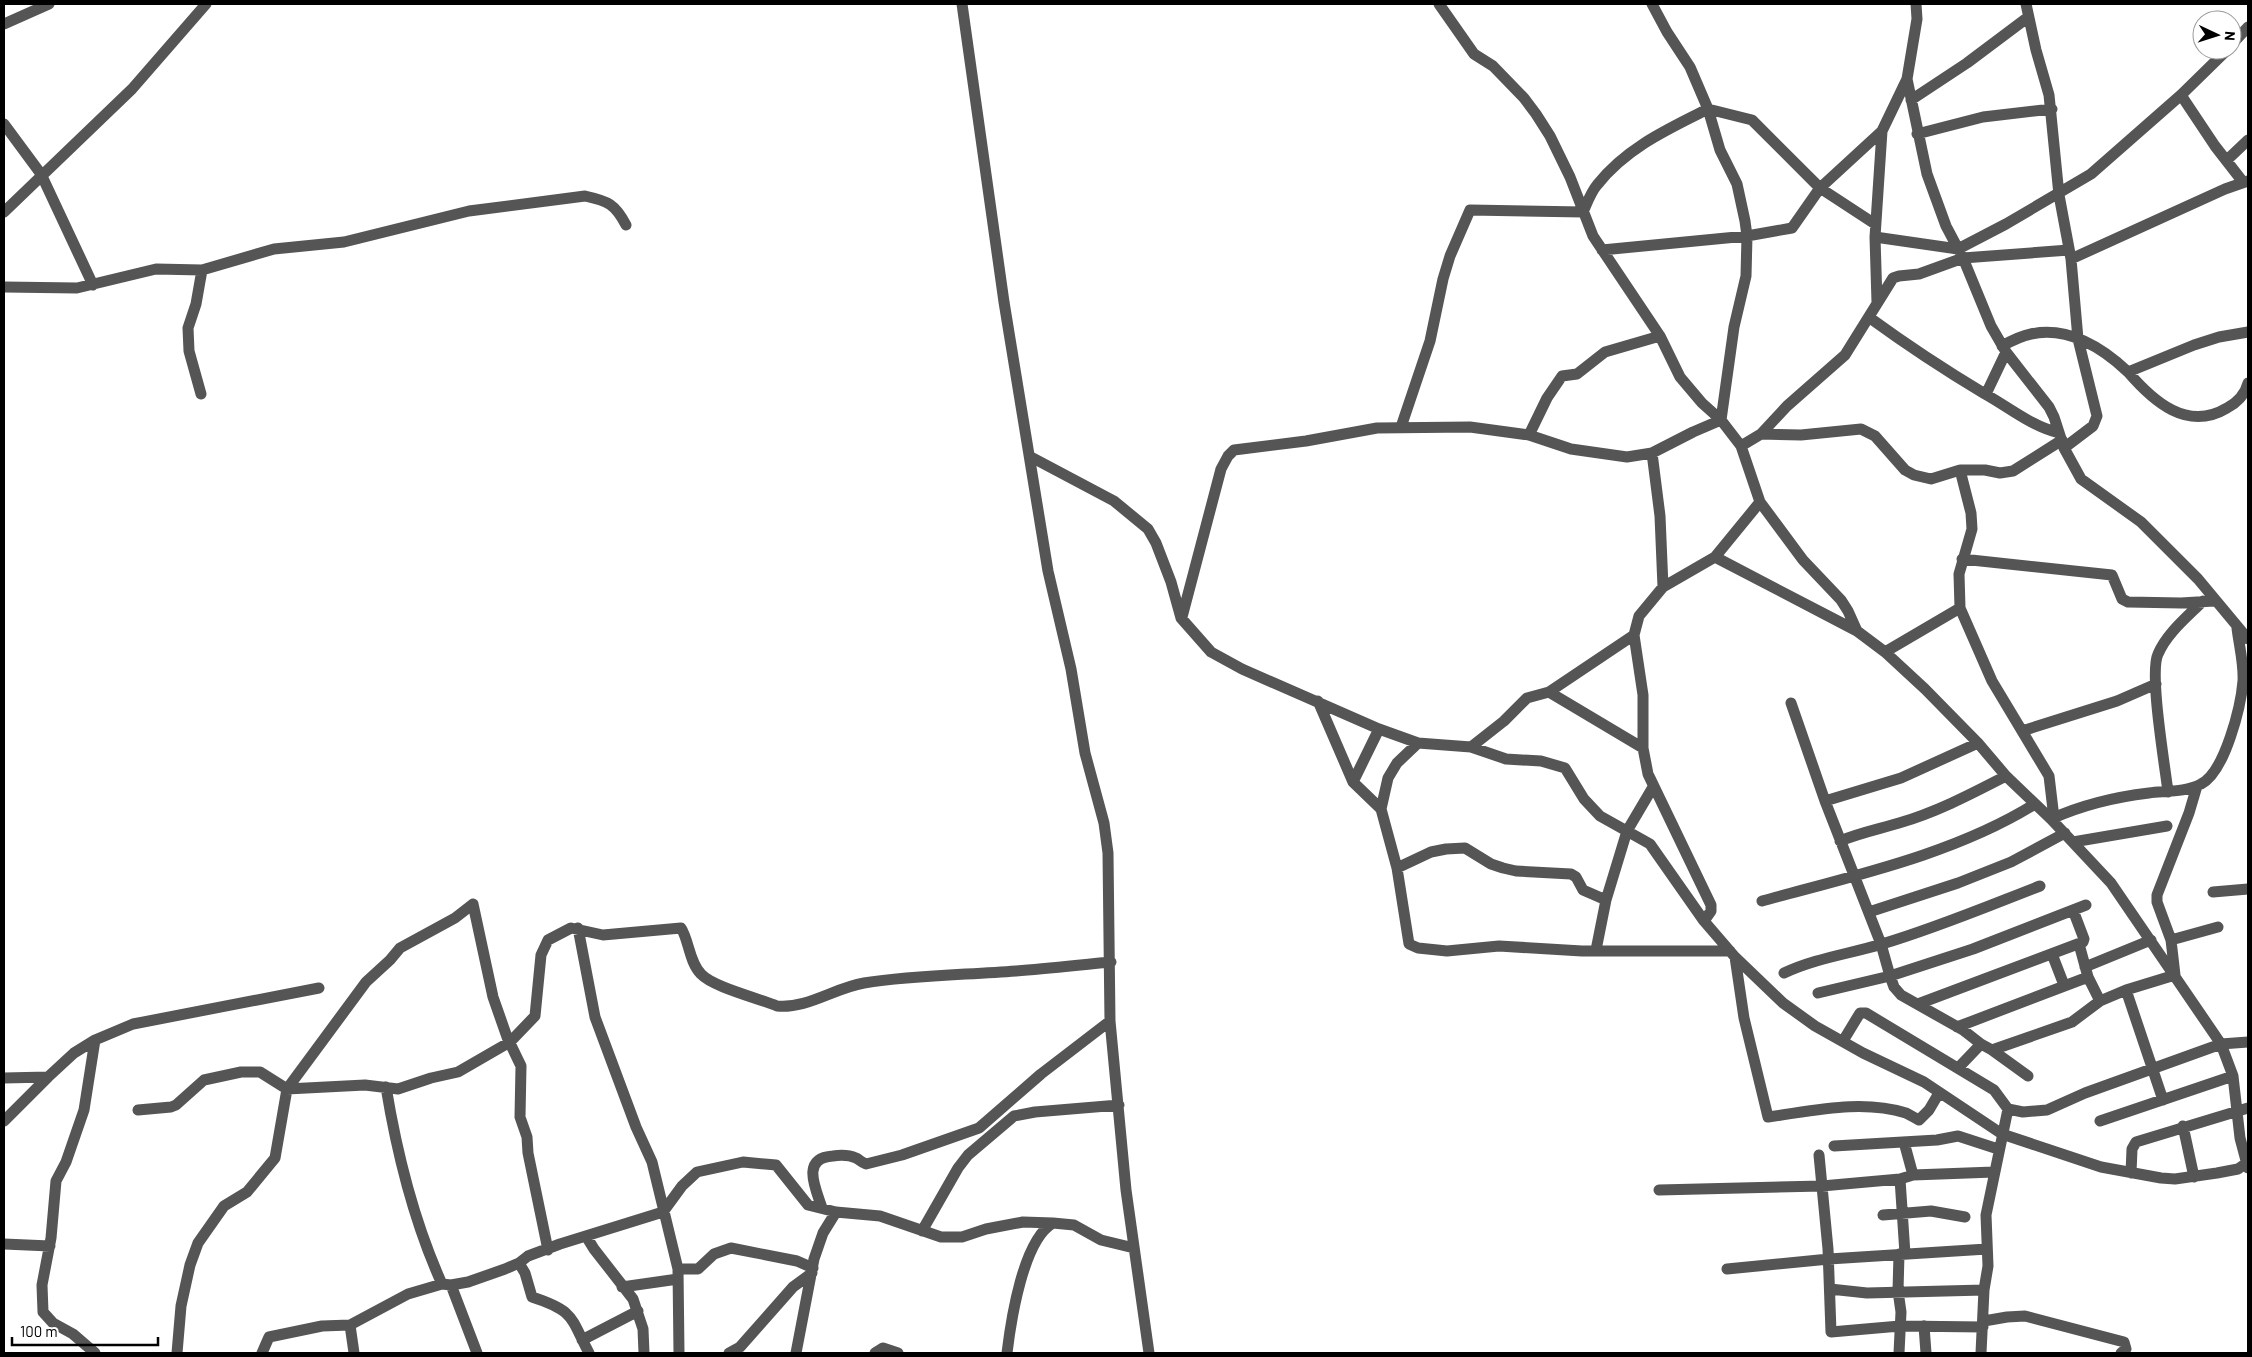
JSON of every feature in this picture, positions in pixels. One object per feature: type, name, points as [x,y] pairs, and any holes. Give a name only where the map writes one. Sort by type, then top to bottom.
[{"type":"street","points":[[4,24],[36,6],[49,4]]},
{"type":"street","points":[[4,212],[132,89],[206,4]]},
{"type":"street","points":[[962,4],[1004,302],[1031,457],[1048,571],[1072,669],[1084,753],[1104,823],[1108,853],[1111,962],[1110,1021],[1126,1190],[1149,1353]]},
{"type":"street","points":[[1439,4],[1474,54],[1493,66],[1524,98],[1536,114],[1550,136],[1570,177],[1583,212],[1602,250],[1660,336],[1680,377],[1702,403],[1721,420],[1741,446],[1760,502],[1803,560],[1841,600],[1857,631]]},
{"type":"street","points":[[1652,4],[1667,32],[1690,67],[1708,109],[1720,150],[1737,184],[1747,236],[1746,276],[1734,327],[1721,420]]},
{"type":"street","points":[[1877,304],[1875,224],[1882,131],[1907,79],[1917,19],[1916,4]]},
{"type":"street","points":[[1761,434],[1801,435],[1861,429],[1875,436],[1905,470],[1914,476],[1931,479],[1960,470],[1985,470],[2000,473],[2013,471],[2062,440],[2093,426],[2097,416],[2078,339],[2070,255],[2059,195],[2052,109],[2027,18],[2026,4]]},
{"type":"street","points":[[1911,100],[1967,63],[2027,18]]},
{"type":"street","points":[[1741,446],[1761,434],[1787,406],[1846,354],[1893,278],[1919,274],[1960,254],[2059,195],[2090,174],[2181,95],[2217,60]]},
{"type":"street","points":[[1907,79],[1916,134],[1934,197],[1991,326],[2004,349],[2049,407],[2062,440],[2081,479],[2141,522],[2198,579],[2209,601],[2248,639]]},
{"type":"street","points":[[1875,237],[1960,254],[2070,255],[2246,182],[2215,146],[2181,95]]},
{"type":"street","points":[[1583,212],[1596,186],[1626,156],[1663,131],[1708,109],[1752,120],[1820,188],[1875,224]]},
{"type":"street","points":[[1916,134],[1984,117],[2052,109]]},
{"type":"street","points":[[4,124],[42,174],[93,285]]},
{"type":"street","points":[[1602,250],[1747,236],[1792,228],[1820,188],[1882,131]]},
{"type":"street","points":[[2227,160],[2248,140]]},
{"type":"street","points":[[4,287],[77,288],[156,269],[202,270],[274,249],[344,242],[469,211],[586,196],[597,198],[617,208],[626,225]]},
{"type":"street","points":[[1401,427],[1430,341],[1443,279],[1468,213],[1474,209],[1583,212]]},
{"type":"street","points":[[201,394],[189,351],[188,328],[196,304],[202,270]]},
{"type":"street","points":[[1870,318],[1936,365],[2062,440]]},
{"type":"street","points":[[2128,372],[2194,345],[2248,332]]},
{"type":"street","points":[[1986,394],[2004,349],[2022,336],[2036,333],[2066,335],[2104,350],[2156,401],[2180,415],[2191,417],[2209,416],[2225,410],[2243,396],[2248,383]]},
{"type":"street","points":[[1529,435],[1547,398],[1562,376],[1577,374],[1605,352],[1628,347],[1660,336]]},
{"type":"street","points":[[1182,618],[1221,469],[1234,450],[1306,441],[1377,428],[1470,427],[1529,435],[1571,449],[1627,457],[1652,454],[1693,432],[1721,420]]},
{"type":"street","points":[[1652,454],[1660,516],[1663,587]]},
{"type":"street","points":[[1031,457],[1114,501],[1148,529],[1156,543],[1171,582],[1182,618],[1211,652],[1242,669],[1380,729],[1418,742],[1471,747],[1506,759],[1541,761],[1561,766],[1568,770],[1584,799],[1600,816],[1650,844],[1704,921],[1733,954],[1783,1003],[1810,1022],[1880,1062],[1924,1082],[1939,1094],[2002,1134],[2100,1167],[2161,1178],[2194,1177],[2238,1169],[2248,1164],[2240,1138],[2243,1110],[2221,1044],[2111,883],[2052,818],[2006,776],[1978,743],[1885,652],[1857,631],[1715,557]]},
{"type":"street","points":[[1960,470],[1971,513],[1972,529],[1959,574],[1960,608],[1992,681],[2049,776],[2052,818]]},
{"type":"street","points":[[1704,921],[1711,911],[1711,905],[1653,787],[1642,748],[1642,695],[1634,635],[1639,616],[1663,587],[1715,557],[1760,502]]},
{"type":"street","points":[[1962,559],[2112,575],[2122,599],[2128,602],[2209,601]]},
{"type":"street","points":[[2168,792],[2155,661],[2161,648],[2176,628],[2209,601]]},
{"type":"street","points":[[1885,652],[1960,608]]},
{"type":"street","points":[[2052,818],[2084,805],[2168,792],[2204,783],[2220,762],[2232,735],[2243,679],[2238,628]]},
{"type":"street","points":[[1471,747],[1527,698],[1549,692],[1634,635]]},
{"type":"street","points":[[2022,731],[2117,701],[2156,684]]},
{"type":"street","points":[[1549,692],[1642,748]]},
{"type":"street","points":[[1318,702],[1353,782],[1381,809]]},
{"type":"street","points":[[1791,703],[1840,842],[1881,944],[1894,987],[1901,995],[1957,1027],[2028,1076]]},
{"type":"street","points":[[1353,782],[1380,729]]},
{"type":"street","points":[[1418,742],[1392,769],[1384,789],[1381,809],[1397,868],[1409,944],[1418,948],[1461,951],[1499,946],[1538,949],[1733,954]]},
{"type":"street","points":[[1825,801],[1901,778],[1978,743]]},
{"type":"street","points":[[1840,842],[1860,833],[1900,823],[1962,800],[2006,776]]},
{"type":"street","points":[[2175,975],[2171,940],[2157,902],[2158,888],[2189,813],[2197,786]]},
{"type":"street","points":[[1596,950],[1606,900],[1627,831],[1653,787]]},
{"type":"street","points":[[1762,901],[1928,853],[2011,819],[2035,804]]},
{"type":"street","points":[[2073,842],[2167,826]]},
{"type":"street","points":[[1869,912],[1958,883],[2011,862],[2065,833]]},
{"type":"street","points":[[1397,868],[1432,852],[1465,848],[1491,864],[1504,868],[1571,874],[1576,877],[1582,890],[1606,900]]},
{"type":"street","points":[[1784,973],[1817,960],[1881,944],[1943,924],[2040,886]]},
{"type":"street","points":[[2213,892],[2248,888]]},
{"type":"street","points":[[176,1353],[181,1306],[190,1265],[198,1243],[224,1206],[247,1192],[276,1158],[287,1089],[366,982],[400,948],[455,918],[472,904],[493,997],[521,1066],[520,1117],[527,1137],[528,1154],[548,1250]]},
{"type":"street","points":[[1818,993],[1890,976],[1973,949],[2086,905]]},
{"type":"street","points":[[1918,1004],[2079,944],[2084,939],[2073,910]]},
{"type":"street","points":[[1957,1027],[2064,985],[2165,923]]},
{"type":"street","points":[[2171,940],[2218,927]]},
{"type":"street","points":[[138,1110],[171,1107],[176,1105],[204,1080],[241,1072],[260,1072],[287,1089],[365,1085],[398,1089],[431,1078],[458,1072],[510,1042],[535,1016],[541,955],[544,944],[571,928],[602,934],[681,928],[686,945],[700,973],[715,983],[776,1006],[785,1007],[794,1006],[838,990],[862,984],[914,976],[1016,971],[1111,962]]},
{"type":"street","points":[[578,928],[595,1017],[636,1127],[652,1162],[662,1212],[678,1274],[679,1353]]},
{"type":"street","points":[[2079,944],[2087,972],[2100,1001]]},
{"type":"street","points":[[1733,954],[1744,1018],[1768,1116],[1858,1106],[1875,1107],[1906,1114],[1919,1120],[1929,1110],[1939,1094]]},
{"type":"street","points":[[2052,954],[2064,985]]},
{"type":"street","points":[[1992,1050],[2072,1022],[2100,1001],[2126,990],[2175,975]]},
{"type":"street","points":[[4,1121],[48,1076],[74,1053],[95,1040],[133,1024],[319,988]]},
{"type":"street","points":[[2126,990],[2163,1100]]},
{"type":"street","points":[[1844,1041],[1860,1013],[1866,1013],[1994,1090],[2008,1109],[2032,1112],[2047,1110],[2153,1067],[2221,1044],[2248,1042]]},
{"type":"street","points":[[822,1208],[812,1178],[816,1161],[823,1157],[844,1155],[856,1158],[866,1164],[902,1155],[979,1128],[1040,1074],[1110,1021]]},
{"type":"street","points":[[95,1040],[84,1110],[66,1162],[56,1181],[50,1246],[42,1285],[43,1312],[53,1323],[72,1334],[95,1353]]},
{"type":"street","points":[[1959,1068],[1981,1044]]},
{"type":"street","points":[[4,1078],[48,1076]]},
{"type":"street","points":[[2100,1121],[2233,1076]]},
{"type":"street","points":[[386,1087],[404,1174],[425,1241],[447,1284],[477,1353]]},
{"type":"street","points":[[922,1231],[958,1168],[968,1155],[1014,1116],[1054,1110],[1119,1105]]},
{"type":"street","points":[[1981,1353],[1984,1290],[1988,1266],[1986,1215],[1998,1149],[2008,1109]]},
{"type":"street","points":[[2131,1173],[2132,1149],[2136,1142],[2184,1126],[2243,1110]]},
{"type":"street","points":[[2184,1126],[2194,1177]]},
{"type":"street","points":[[1834,1146],[1937,1140],[1958,1136],[1998,1149]]},
{"type":"street","points":[[1904,1142],[1913,1175]]},
{"type":"street","points":[[1819,1155],[1829,1259],[1831,1332],[1900,1326],[1983,1324],[2007,1317],[2025,1316],[2124,1342],[2124,1352]]},
{"type":"street","points":[[262,1353],[269,1337],[322,1326],[350,1325],[408,1294],[447,1284],[468,1282],[519,1263],[528,1256],[560,1244],[662,1212],[682,1186],[698,1172],[743,1162],[776,1165],[808,1205],[836,1212],[880,1216],[941,1237],[952,1238],[1016,1223],[1054,1223],[1074,1225],[1101,1240],[1134,1248]]},
{"type":"street","points":[[1659,1190],[1822,1186],[1913,1175],[1994,1172]]},
{"type":"street","points":[[1898,1353],[1901,1312],[1898,1291],[1902,1254],[1903,1214],[1900,1178]]},
{"type":"street","points":[[1883,1215],[1930,1211],[1965,1217]]},
{"type":"street","points":[[796,1353],[812,1270],[823,1233],[836,1212]]},
{"type":"street","points":[[1007,1353],[1016,1302],[1029,1254],[1042,1230],[1054,1223]]},
{"type":"street","points":[[586,1236],[622,1287],[633,1299],[644,1329],[644,1353]]},
{"type":"street","points":[[4,1244],[50,1246]]},
{"type":"street","points":[[622,1287],[698,1269],[714,1254],[731,1248],[797,1260],[812,1270]]},
{"type":"street","points":[[1726,1270],[1829,1259],[1987,1248]]},
{"type":"street","points":[[519,1263],[525,1273],[532,1297],[548,1302],[567,1312],[573,1319],[589,1353]]},
{"type":"street","points":[[729,1353],[740,1347],[792,1287],[812,1270]]},
{"type":"street","points":[[1830,1289],[1866,1293],[1984,1290]]},
{"type":"street","points":[[582,1340],[638,1311]]},
{"type":"street","points":[[350,1325],[354,1353]]},
{"type":"street","points":[[1924,1326],[1926,1353]]},
{"type":"street","points":[[875,1353],[883,1348],[898,1353]]}]
